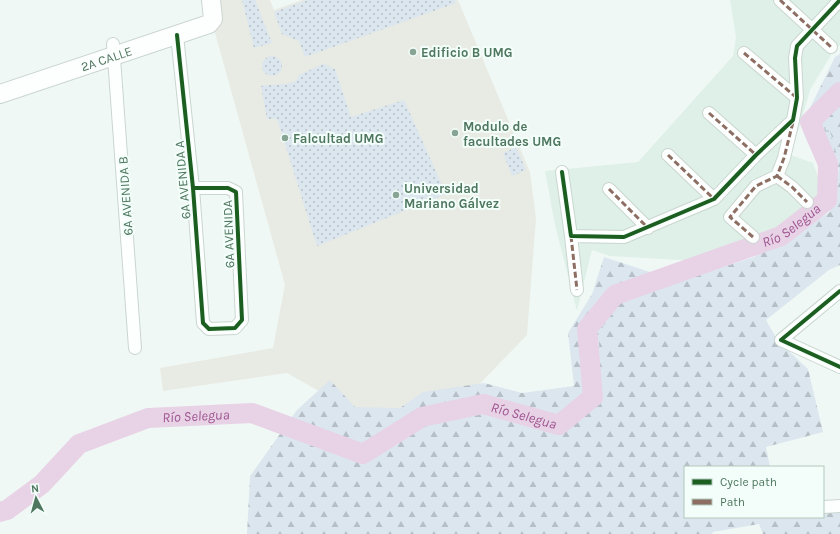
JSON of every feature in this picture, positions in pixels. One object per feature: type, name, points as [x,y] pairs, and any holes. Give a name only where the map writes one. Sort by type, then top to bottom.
[{"type":"street","points":[[780,0],[831,47]]},
{"type":"street","points":[[753,237],[730,217],[756,186],[777,176],[784,158],[797,98],[795,58],[796,46],[840,0]]},
{"type":"street","name":"2A CALLE","points":[[0,82],[114,49],[177,35],[206,8]]},
{"type":"street","name":"2A CALLE","points":[[0,94],[195,16],[206,8]]},
{"type":"street","name":"6A AVENIDA A","points":[[177,35],[193,188],[204,323]]},
{"type":"street","name":"6A AVENIDA B","points":[[114,49],[135,348]]},
{"type":"street","points":[[744,52],[797,98]]},
{"type":"street","points":[[709,113],[756,155]]},
{"type":"street","points":[[571,236],[624,237],[714,199],[756,155],[793,120]]},
{"type":"street","points":[[668,155],[714,199]]},
{"type":"street","points":[[562,172],[577,290]]},
{"type":"street","points":[[777,176],[792,187],[807,202]]},
{"type":"street","name":"6A AVENIDA","points":[[193,188],[228,188],[236,192],[242,320],[235,328],[209,329],[204,323]]},
{"type":"street","points":[[609,189],[648,228]]},
{"type":"street","points":[[840,291],[781,340],[840,367]]},
{"type":"street","points":[[824,507],[840,506]]},
{"type":"shaded area","name":"Universidad Mariano Gálvez","points":[[216,0],[270,0],[274,10],[302,0],[458,0],[530,172],[536,218],[527,335],[468,396],[387,419],[342,404],[287,373],[163,391],[160,368],[273,348],[285,285],[214,29]]},
{"type":"shaded area","points":[[730,0],[840,0],[840,45],[834,50],[810,90],[791,155],[813,163],[823,192],[761,239],[697,261],[610,256],[592,250],[577,311],[555,225],[545,171],[638,162],[733,56],[736,37]]},
{"type":"green space","points":[[242,0],[255,0],[272,43],[254,48]]},
{"type":"green space","points":[[307,0],[455,0],[456,3],[305,57],[299,41],[282,34],[274,12]]},
{"type":"green space","points":[[840,54],[840,265],[829,270],[766,320],[778,341],[808,369],[823,432],[766,447],[770,466],[684,466],[684,518],[824,518],[824,513],[840,513],[840,534],[763,534],[759,524],[713,532],[712,534],[247,534],[250,476],[297,410],[330,380],[355,407],[400,408],[423,392],[484,383],[522,393],[574,386],[568,333],[592,294],[604,257],[650,272],[695,276],[754,257],[830,212],[839,168],[809,139],[808,112],[835,57]]},
{"type":"green space","points":[[272,56],[279,59],[282,66],[279,73],[272,76],[265,73],[262,66],[265,59]]},
{"type":"green space","points":[[323,64],[335,69],[351,117],[404,100],[446,194],[317,246],[277,119],[267,119],[261,86],[293,82],[297,80],[299,75]]},
{"type":"green space","points":[[840,86],[840,103],[825,120],[834,142],[838,161],[838,181],[835,204],[792,238],[674,279],[617,305],[599,334],[600,386],[593,397],[587,399],[588,386],[582,336],[587,321],[613,292],[664,270],[691,266],[757,242],[784,228],[824,197],[823,175],[804,134],[808,118]]},
{"type":"green space","points":[[516,147],[526,170],[512,176],[503,153]]},
{"type":"waterway","name":"Río Selegua","points":[[0,512],[7,510],[42,484],[79,444],[148,418],[252,413],[363,454],[422,417],[483,404],[559,425],[593,397],[587,329],[615,295],[781,236],[827,200],[828,164],[810,122],[840,92]]},
{"type":"marked path","points":[[780,0],[831,47]]},
{"type":"marked path","points":[[744,53],[797,98]]},
{"type":"marked path","points":[[709,113],[756,155]]},
{"type":"marked path","points":[[753,237],[730,217],[756,186],[777,176],[784,158],[793,122]]},
{"type":"marked path","points":[[668,155],[714,199]]},
{"type":"marked path","points":[[777,176],[792,187],[807,202]]},
{"type":"marked path","points":[[609,189],[648,228]]},
{"type":"marked path","points":[[571,236],[577,290]]},
{"type":"cycle path","points":[[562,172],[571,236],[624,237],[714,199],[756,155],[793,120],[797,98],[795,58],[797,46],[840,0]]},
{"type":"cycle path","points":[[177,35],[193,188],[203,323],[209,329],[235,328],[242,320],[236,192],[228,188],[193,188]]},
{"type":"cycle path","points":[[840,291],[781,340],[840,367]]},
{"type":"place","name":"Edificio B UMG","points":[[413,52]]},
{"type":"place","name":"Modulo de facultades UMG","points":[[455,133]]},
{"type":"place","name":"Falcultad UMG","points":[[285,138]]},
{"type":"place","name":"Universidad Mariano Gálvez","points":[[396,195]]}]
